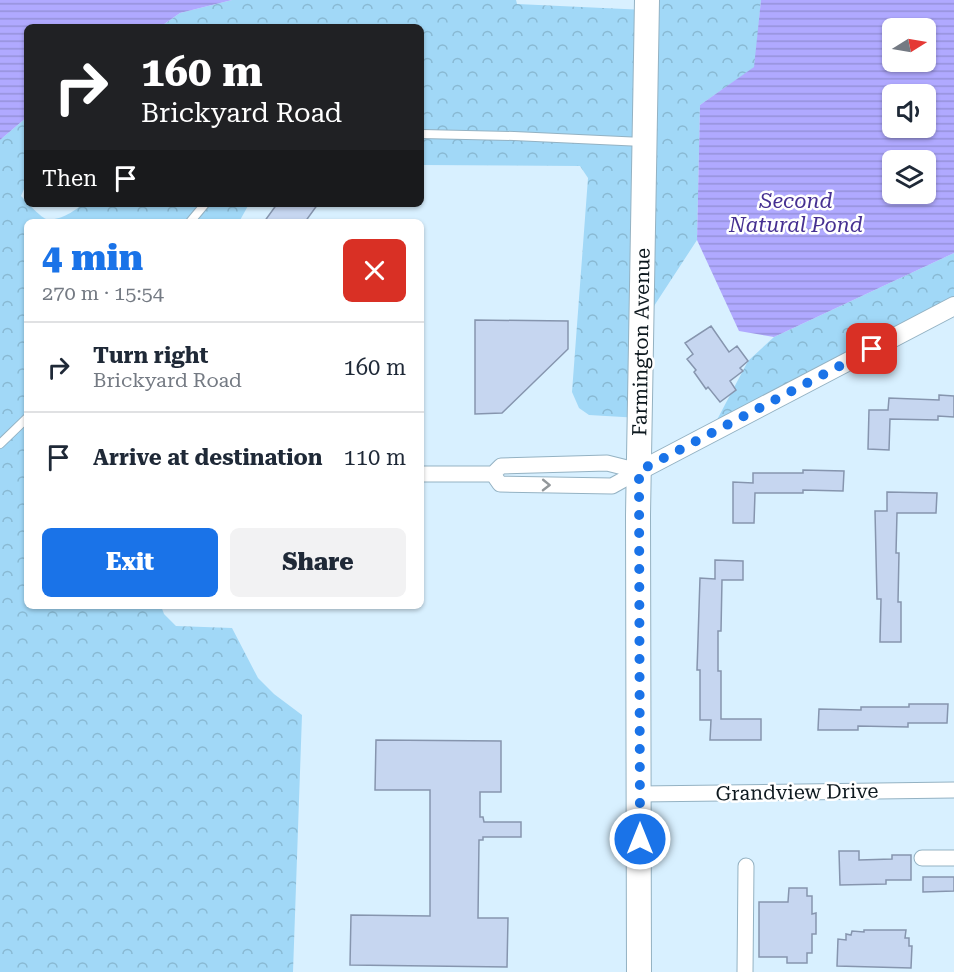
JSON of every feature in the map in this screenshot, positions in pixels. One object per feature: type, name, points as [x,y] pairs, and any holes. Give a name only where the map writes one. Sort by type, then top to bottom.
[{"type":"main road","name":"Farmington Avenue","points":[[639,972],[639,471],[647,0]]},
{"type":"street","points":[[493,474],[500,484],[612,486],[954,306]]},
{"type":"street","points":[[424,474],[493,474],[501,466],[607,462],[639,471]]},
{"type":"street","name":"Grandview Drive","points":[[640,794],[954,790]]},
{"type":"street","points":[[922,858],[954,858]]},
{"type":"street","points":[[745,972],[746,866]]},
{"type":"lane","points":[[424,134],[514,135],[644,142]]},
{"type":"lane","points":[[192,219],[202,207]]},
{"type":"lane","points":[[0,444],[24,421]]},
{"type":"green space","points":[[232,0],[516,0],[517,4],[646,10],[647,0],[761,0],[755,67],[700,105],[697,240],[641,326],[640,418],[589,415],[579,408],[572,392],[588,178],[580,166],[424,165],[424,24],[164,24],[180,13]]},
{"type":"green space","points":[[24,120],[24,189],[21,196],[24,199],[24,207],[31,207],[46,219],[24,219],[24,609],[162,609],[176,626],[232,628],[258,678],[274,694],[302,715],[293,972],[0,972],[0,140]]},
{"type":"green space","points":[[78,207],[247,207],[241,219],[55,219]]},
{"type":"green space","points":[[954,253],[954,306],[709,435],[748,361],[774,337]]},
{"type":"water","points":[[0,0],[232,0],[180,13],[164,24],[24,24],[24,120],[0,140]]},
{"type":"water","name":"Second Natural Pond","points":[[761,0],[954,0],[954,253],[774,337],[739,331],[697,240],[700,105],[754,67]]},
{"type":"building","points":[[275,207],[316,207],[307,219],[266,219]]},
{"type":"building","points":[[475,320],[568,321],[568,349],[502,413],[475,414]]},
{"type":"building","points":[[711,326],[729,352],[737,346],[748,361],[740,368],[743,371],[730,381],[736,390],[720,402],[708,387],[706,389],[694,372],[696,370],[687,359],[693,354],[685,343]]},
{"type":"building","points":[[939,395],[954,396],[954,417],[938,416],[938,420],[890,419],[889,450],[868,449],[869,410],[888,410],[889,398],[939,400]]},
{"type":"building","points":[[803,470],[844,471],[843,491],[803,490],[803,493],[755,493],[754,523],[733,523],[733,482],[753,483],[753,473],[803,473]]},
{"type":"building","points":[[887,492],[937,493],[936,513],[897,513],[896,553],[899,553],[898,602],[901,602],[901,642],[880,642],[881,599],[877,599],[875,511],[887,511]]},
{"type":"building","points":[[715,560],[743,561],[743,580],[722,580],[721,631],[718,631],[721,719],[761,719],[761,740],[710,740],[711,720],[700,720],[700,670],[697,670],[700,578],[715,579]]},
{"type":"building","points":[[909,704],[948,704],[947,723],[908,723],[908,727],[858,726],[858,730],[818,730],[819,709],[861,710],[861,707],[909,707]]},
{"type":"building","points":[[376,740],[501,741],[501,792],[480,792],[480,817],[483,817],[484,822],[521,822],[521,837],[483,837],[483,840],[479,840],[478,918],[508,918],[507,967],[350,965],[351,915],[430,916],[430,790],[375,790]]},
{"type":"building","points":[[839,851],[859,851],[859,860],[892,859],[892,855],[911,855],[911,880],[886,880],[886,884],[840,885]]},
{"type":"building","points":[[923,877],[954,877],[954,891],[923,892]]},
{"type":"building","points":[[789,888],[807,888],[807,896],[812,896],[812,914],[816,913],[816,934],[812,934],[812,953],[807,953],[807,963],[787,963],[787,957],[759,957],[759,902],[788,902]]},
{"type":"building","points":[[864,930],[906,930],[905,938],[909,938],[909,946],[912,946],[911,968],[837,966],[838,939],[846,940],[846,934],[851,935],[852,931],[864,932]]},
{"type":"route","points":[[640,839],[639,471],[872,349]]}]
